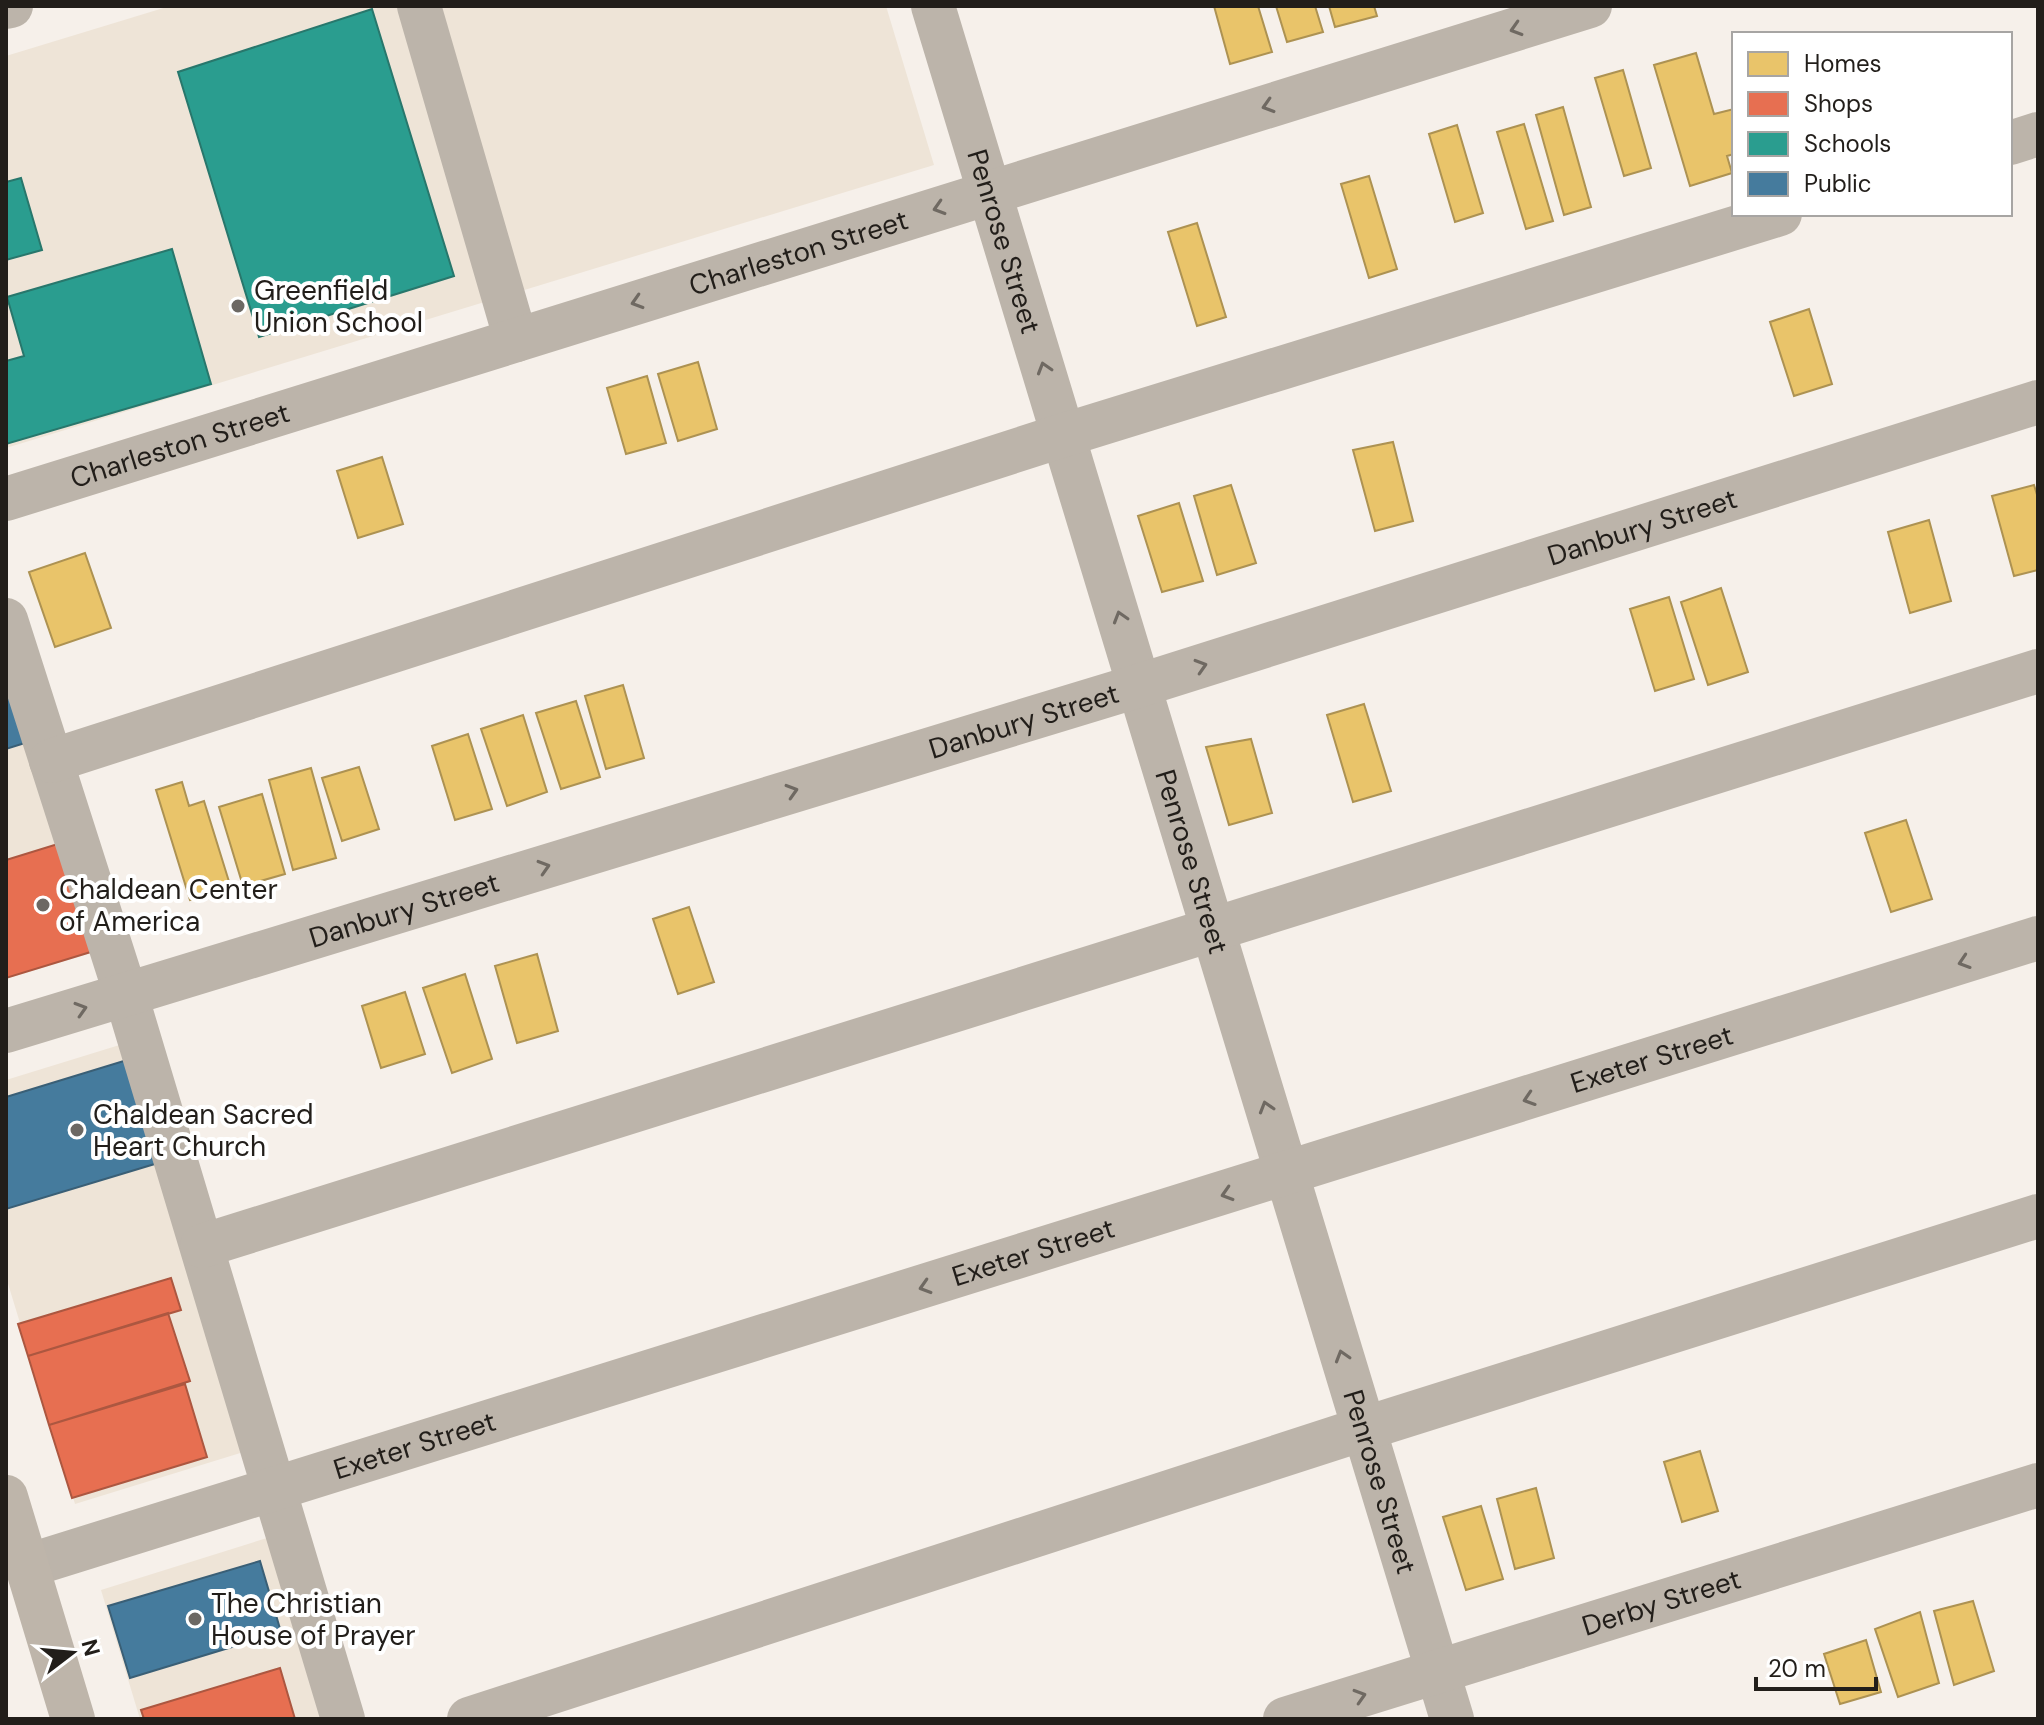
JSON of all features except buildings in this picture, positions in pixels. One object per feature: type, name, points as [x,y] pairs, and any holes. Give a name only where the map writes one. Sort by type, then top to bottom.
[{"type":"main road","points":[[6,1497],[73,1719]]},
{"type":"street","points":[[419,6],[516,340]]},
{"type":"street","name":"Penrose Street","points":[[933,6],[1452,1719]]},
{"type":"street","name":"Charleston Street","points":[[6,499],[1590,6]]},
{"type":"street","points":[[2012,142],[2038,134]]},
{"type":"street","points":[[51,761],[1064,435],[1774,216]]},
{"type":"street","name":"Danbury Street","points":[[6,1031],[1141,685],[2038,402]]},
{"type":"street","points":[[6,620],[126,995],[343,1719]]},
{"type":"street","points":[[202,1246],[2038,671]]},
{"type":"street","name":"Exeter Street","points":[[27,1566],[1287,1176],[2038,938]]},
{"type":"street","points":[[469,1719],[1363,1429],[2038,1216]]},
{"type":"street","name":"Derby Street","points":[[1285,1719],[2038,1485]]},
{"type":"shaded area","name":"Greenfield Union School","points":[[170,6],[886,6],[934,165],[6,448],[6,56]]},
{"type":"shaded area","points":[[6,651],[100,950],[6,979]]},
{"type":"shaded area","points":[[126,1043],[250,1450],[75,1504],[6,1277],[6,1080]]},
{"type":"shaded area","points":[[270,1537],[326,1719],[140,1719],[101,1590]]},
{"type":"place","name":"Greenfield Union School","points":[[238,306]]},
{"type":"place","name":"Chaldean Center of America","points":[[43,905]]},
{"type":"place","name":"Chaldean Sacred Heart Church","points":[[77,1130]]},
{"type":"place","name":"The Christian House of Prayer","points":[[195,1619]]}]
